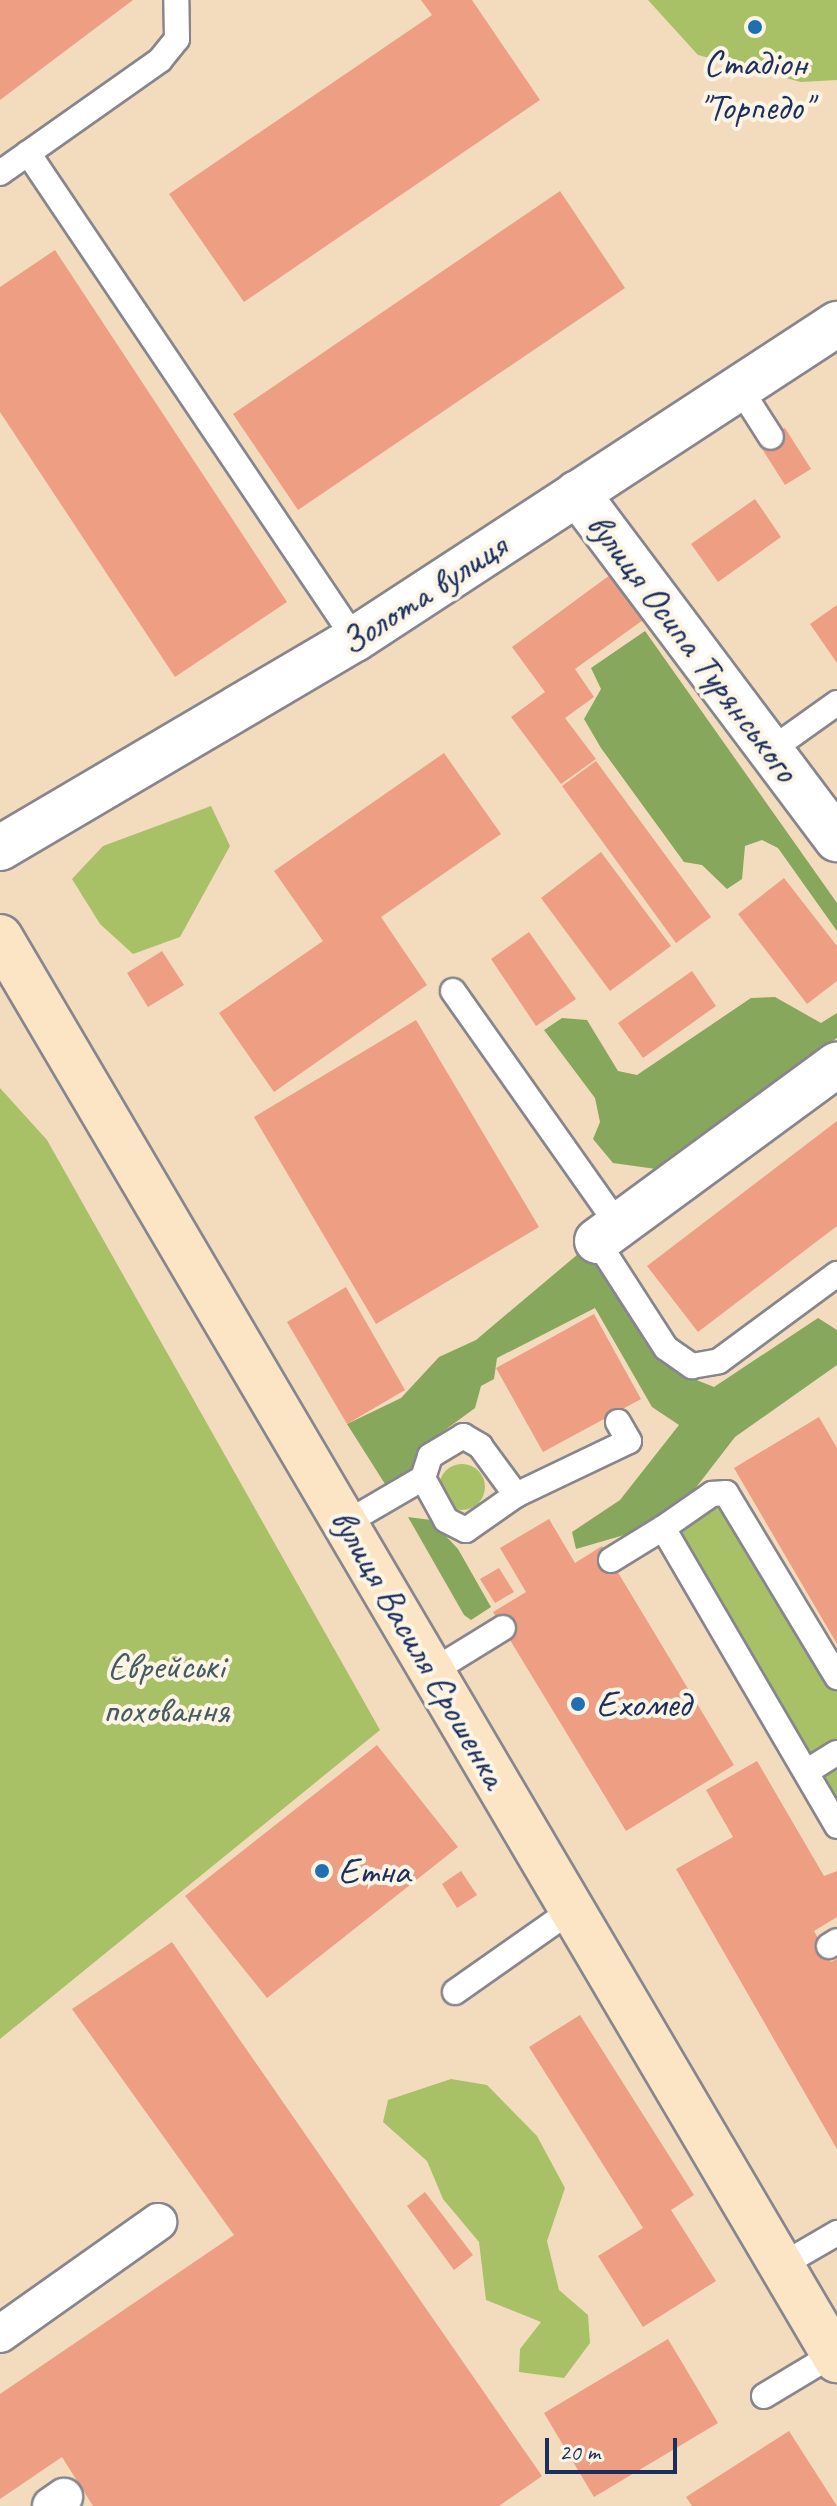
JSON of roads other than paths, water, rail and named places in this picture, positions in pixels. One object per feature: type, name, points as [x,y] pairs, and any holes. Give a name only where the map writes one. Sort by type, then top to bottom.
[{"type":"main road","name":"вулиця Василя Єрошенка","points":[[0,937],[835,2357]]},
{"type":"street","name":"Золота вулиця","points":[[0,848],[355,639],[837,324]]},
{"type":"street","name":"вулиця Осипа Турянського","points":[[577,493],[837,838]]},
{"type":"street","points":[[608,1233],[837,1065]]},
{"type":"street","points":[[0,2334],[158,2222]]},
{"type":"lane","points":[[0,173],[160,60],[177,39],[176,0]]},
{"type":"lane","points":[[28,153],[355,639]]},
{"type":"lane","points":[[739,387],[771,437]]},
{"type":"lane","points":[[771,750],[837,703]]},
{"type":"lane","points":[[453,991],[608,1233],[666,1348],[692,1366],[719,1361],[837,1274]]},
{"type":"lane","points":[[423,1478],[446,1520],[466,1530],[516,1495],[629,1441],[618,1422]]},
{"type":"lane","points":[[346,1523],[423,1478],[430,1456],[463,1436],[480,1446],[516,1495]]},
{"type":"lane","points":[[611,1560],[716,1492],[726,1493],[837,1677]]},
{"type":"lane","points":[[663,1528],[837,1826]]},
{"type":"lane","points":[[433,1671],[503,1628]]},
{"type":"lane","points":[[806,1772],[837,1753]]},
{"type":"lane","points":[[455,1992],[573,1909]]},
{"type":"lane","points":[[782,2265],[837,2233]]},
{"type":"lane","points":[[764,2396],[835,2357]]},
{"type":"place","name":"Стадіон \"Торпедо\"","points":[[755,27]]},
{"type":"place","name":"Ехомед","points":[[578,1704]]},
{"type":"place","name":"Етна","points":[[322,1871]]},
{"type":"park label","name":"Єврейські поховання","points":[[166,1688]]}]
